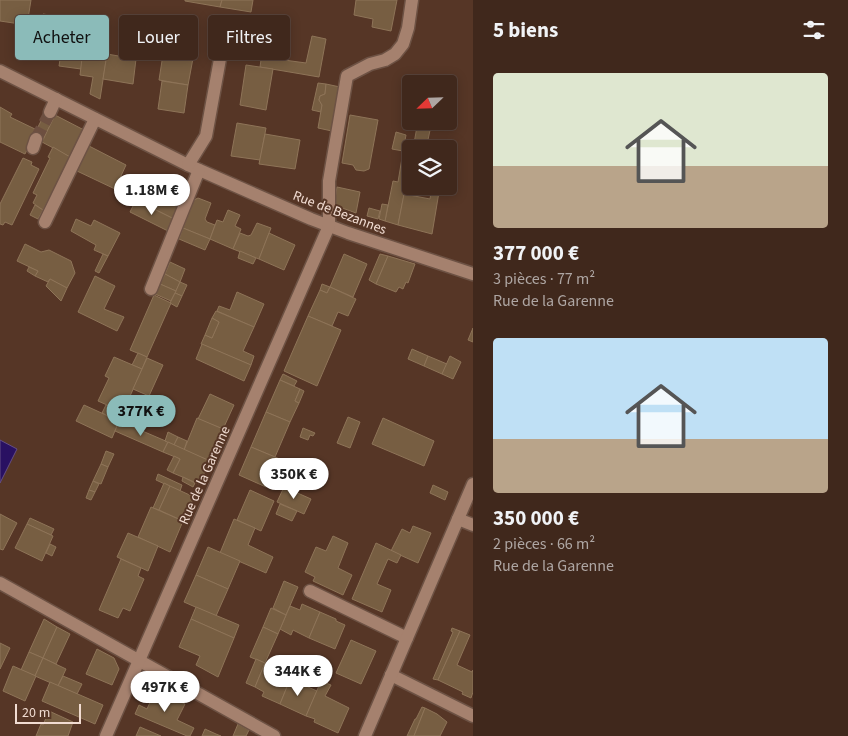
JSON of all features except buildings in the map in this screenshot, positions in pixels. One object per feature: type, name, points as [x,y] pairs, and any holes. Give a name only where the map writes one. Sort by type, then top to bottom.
[{"type":"street","points":[[329,226],[329,181],[347,76],[395,54],[403,44],[408,28],[412,0]]},
{"type":"street","points":[[151,289],[193,167],[206,136],[220,60]]},
{"type":"street","name":"Rue de Bezannes","points":[[0,71],[193,167],[329,226],[473,274]]},
{"type":"street","points":[[50,112],[56,99]]},
{"type":"street","points":[[45,222],[95,119]]},
{"type":"street","name":"Rue de la Garenne","points":[[106,736],[329,226]]},
{"type":"street","points":[[365,736],[473,484]]},
{"type":"street","points":[[458,518],[473,525]]},
{"type":"street","points":[[0,583],[274,736]]},
{"type":"street","points":[[310,591],[407,638]]},
{"type":"street","points":[[391,675],[473,716]]},
{"type":"shaded area","points":[[0,440],[17,449],[0,483]]},
{"type":"tunnel","points":[[36,139],[50,112]]}]
